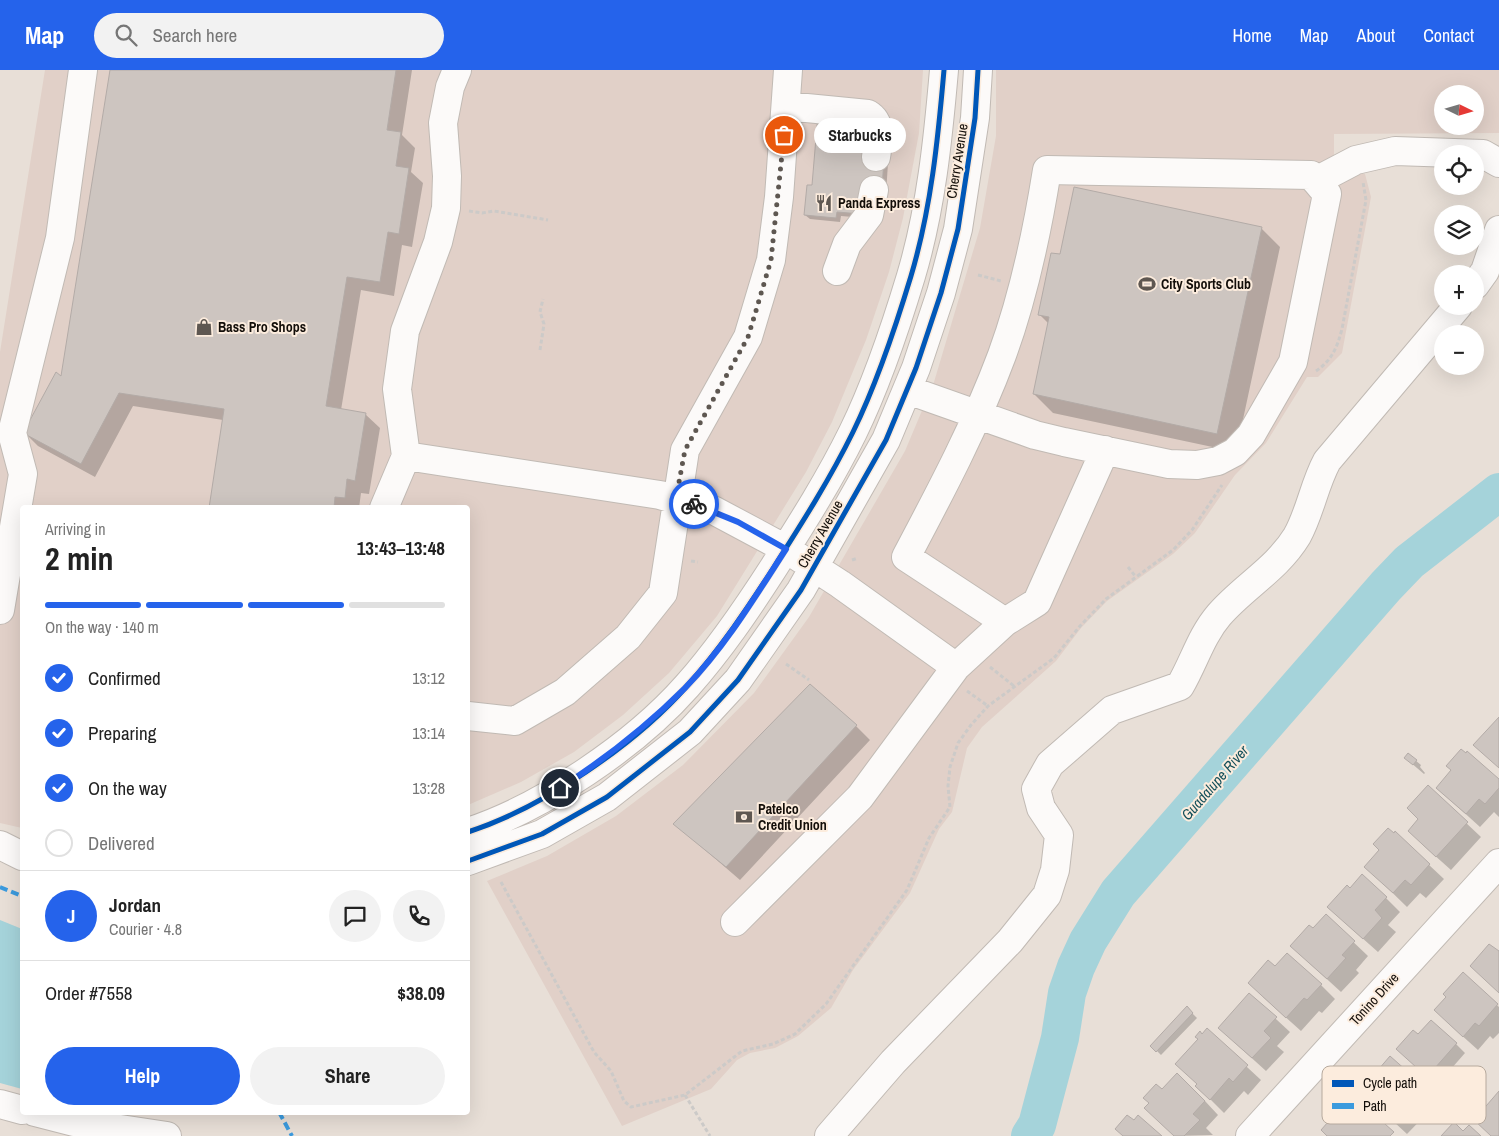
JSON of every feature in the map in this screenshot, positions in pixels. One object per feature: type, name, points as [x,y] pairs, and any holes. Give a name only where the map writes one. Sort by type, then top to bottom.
[{"type":"street","points":[[20,505],[23,474],[12,433],[60,238],[83,70]]},
{"type":"street","points":[[385,505],[406,456],[397,390],[405,331],[438,242],[446,208],[447,176],[443,123],[450,87],[457,70]]},
{"type":"street","points":[[470,716],[515,721],[565,692],[628,637],[663,593],[671,551],[676,498],[685,450],[748,337],[771,260],[779,197],[788,70]]},
{"type":"street","name":"Cherry Avenue","points":[[470,831],[532,806],[588,770],[638,732],[686,687],[734,628],[786,549],[853,431],[887,349],[911,276],[925,222],[939,135],[944,70]]},
{"type":"street","name":"Cherry Avenue","points":[[470,860],[542,834],[607,797],[690,732],[738,680],[815,567],[886,440],[908,390],[941,292],[958,229],[975,118],[978,70]]},
{"type":"street","points":[[786,106],[868,114],[873,117],[878,127],[876,157]]},
{"type":"street","points":[[1316,181],[1356,160],[1395,151],[1483,154],[1499,164]]},
{"type":"street","points":[[908,390],[976,415],[1035,435],[1169,464],[1196,466],[1218,461],[1235,452],[1251,434],[1293,362],[1327,194],[1311,175],[1047,170],[1032,254],[1002,355],[976,415],[963,448],[906,558],[1006,622]]},
{"type":"street","points":[[837,271],[847,244],[869,215],[874,190]]},
{"type":"street","points":[[1484,272],[1499,230]]},
{"type":"street","points":[[829,1136],[893,1062],[1010,941],[1047,895],[1055,870],[1059,835],[1041,808],[1036,790],[1050,764],[1112,710],[1180,686],[1193,665],[1203,635],[1220,614],[1280,559],[1297,536],[1317,481],[1327,461],[1450,315]]},
{"type":"street","points":[[735,922],[860,797],[958,677],[1006,622],[1037,602],[1105,450]]},
{"type":"street","points":[[406,456],[676,498],[715,511],[786,549],[815,567],[958,677]]},
{"type":"street","points":[[0,610],[15,569],[20,510]]},
{"type":"street","name":"Tonino Drive","points":[[1250,1136],[1499,862]]},
{"type":"street","points":[[0,1104],[20,1109]]},
{"type":"street","points":[[47,1115],[74,1122],[167,1136]]},
{"type":"path","points":[[1315,372],[1326,364],[1337,349],[1342,329],[1366,200],[1362,179]]},
{"type":"path","points":[[466,211],[482,213],[494,211],[548,220]]},
{"type":"path","points":[[978,275],[1010,283]]},
{"type":"path","points":[[540,350],[544,324],[540,312],[543,299]]},
{"type":"path","points":[[501,882],[594,1052],[611,1071],[624,1101],[631,1107],[685,1095],[742,1051],[773,1044],[795,1034],[826,1004],[907,890],[930,838],[950,807],[948,786],[950,767],[958,743],[988,706],[1054,658],[1080,626],[1106,599],[1172,550],[1192,530],[1225,480]]},
{"type":"path","points":[[852,560],[858,558]]},
{"type":"path","points":[[1128,567],[1136,577]]},
{"type":"path","points":[[786,664],[808,680]]},
{"type":"path","points":[[988,666],[1014,686]]},
{"type":"path","points":[[958,677],[988,706]]},
{"type":"path","points":[[685,1095],[710,1136]]},
{"type":"shaded area","points":[[45,70],[923,70],[919,133],[903,218],[889,272],[866,340],[832,422],[806,472],[717,616],[669,673],[623,715],[574,752],[521,782],[470,804],[470,505],[20,505],[20,828],[0,823],[0,352]]},
{"type":"shaded area","points":[[996,70],[1499,70],[1499,133],[1484,133],[1484,85],[1434,85],[1434,133],[1334,134],[1334,160],[1342,172],[1365,174],[1371,197],[1342,353],[1318,377],[1307,377],[1266,443],[1235,475],[1195,533],[1173,554],[1107,601],[1081,628],[1056,661],[982,727],[967,748],[952,812],[939,829],[910,893],[853,970],[831,1008],[798,1036],[775,1048],[750,1053],[737,1060],[711,1089],[622,1126],[487,881],[547,856],[616,816],[683,765],[754,693],[809,617],[905,451],[934,382],[980,228],[996,136]]},
{"type":"water","points":[[0,920],[20,928],[20,1088],[0,1083]]},
{"type":"building","name":"Bass Pro Shops","points":[[110,70],[396,70],[387,130],[401,132],[396,166],[409,168],[399,234],[388,232],[380,282],[347,277],[326,406],[366,413],[355,481],[347,479],[345,498],[335,497],[334,505],[209,505],[224,409],[119,393],[81,464],[23,433],[56,372],[61,376]]},
{"type":"building","points":[[818,114],[868,118],[884,158],[882,190],[861,214],[837,212],[836,218],[804,215],[807,185],[812,185]]},
{"type":"building","name":"City Sports Club","points":[[1074,187],[1262,227],[1217,434],[1033,394],[1049,317],[1038,315],[1051,253],[1060,254]]},
{"type":"building","points":[[810,684],[857,725],[726,867],[673,824]]},
{"type":"building","points":[[1499,717],[1499,768],[1473,745]]},
{"type":"building","points":[[1461,749],[1466,753],[1467,751],[1499,779],[1499,788],[1485,804],[1479,799],[1466,814],[1436,788],[1451,770],[1446,766]]},
{"type":"building","points":[[1408,753],[1417,760],[1413,765],[1404,758]]},
{"type":"building","points":[[1428,785],[1468,822],[1436,857],[1408,831],[1418,819],[1407,808]]},
{"type":"building","points":[[1388,828],[1394,833],[1395,831],[1430,864],[1411,885],[1405,880],[1393,893],[1364,867],[1379,850],[1373,844]]},
{"type":"building","points":[[1362,874],[1387,897],[1375,910],[1382,918],[1363,939],[1327,907],[1347,885],[1350,888]]},
{"type":"building","points":[[1326,914],[1355,941],[1342,955],[1346,958],[1327,979],[1290,946],[1309,925],[1313,928]]},
{"type":"building","points":[[1489,944],[1499,951],[1499,993],[1470,966]]},
{"type":"building","points":[[1287,953],[1322,984],[1307,1000],[1304,998],[1286,1018],[1248,983],[1268,960],[1275,966]]},
{"type":"building","points":[[1463,972],[1498,1004],[1479,1026],[1475,1023],[1463,1037],[1434,1010],[1446,997],[1443,994]]},
{"type":"building","points":[[1249,993],[1277,1017],[1264,1031],[1271,1038],[1252,1058],[1218,1028]]},
{"type":"building","points":[[1187,1006],[1193,1013],[1156,1052],[1150,1046]]},
{"type":"building","points":[[1431,1020],[1457,1043],[1437,1066],[1415,1066],[1396,1049],[1413,1030],[1418,1034]]},
{"type":"building","points":[[1207,1028],[1248,1065],[1233,1082],[1229,1078],[1210,1100],[1195,1086],[1197,1084],[1175,1064],[1198,1039],[1195,1037],[1200,1031],[1202,1034]]},
{"type":"building","points":[[1390,1056],[1401,1066],[1381,1066]]},
{"type":"building","points":[[1177,1073],[1205,1101],[1193,1114],[1200,1120],[1184,1136],[1174,1136],[1144,1108],[1149,1103],[1143,1098],[1156,1084],[1162,1089]]},
{"type":"building","points":[[1499,1091],[1499,1136],[1491,1136],[1478,1124],[1486,1124],[1486,1106]]},
{"type":"building","points":[[1127,1115],[1134,1120],[1138,1115],[1162,1136],[1123,1136],[1115,1129]]},
{"type":"building","points":[[1326,1124],[1385,1124],[1394,1132],[1390,1136],[1327,1136],[1321,1130]]},
{"type":"building","points":[[1452,1124],[1456,1124],[1463,1131],[1469,1125],[1481,1136],[1441,1136]]},
{"type":"waterway","name":"Guadalupe River","points":[[1030,1136],[1037,1125],[1060,1038],[1067,993],[1076,967],[1088,941],[1118,893],[1386,586],[1409,562],[1499,492]]},
{"type":"marked path","points":[[0,887],[20,895]]},
{"type":"marked path","points":[[281,1115],[292,1136]]},
{"type":"cycle path","points":[[470,831],[497,821],[556,791],[614,752],[666,708],[687,686],[722,643],[754,598],[795,534],[853,432],[878,375],[899,316],[918,251],[929,200],[944,70]]},
{"type":"cycle path","points":[[470,860],[542,834],[607,797],[690,732],[738,680],[801,590],[886,440],[916,368],[941,293],[958,229],[975,118],[978,70]]},
{"type":"way so far","points":[[694,504],[676,498],[685,450],[748,337],[771,260],[784,135]]},
{"type":"place","name":"Starbucks","points":[[784,135]]},
{"type":"place","name":"Panda Express","points":[[824,203]]},
{"type":"place","name":"City Sports Club","points":[[1147,284]]},
{"type":"place","name":"Bass Pro Shops","points":[[204,327]]},
{"type":"place","name":"Patelco Credit Union","points":[[744,817]]},
{"type":"route","points":[[560,788],[588,770],[638,732],[686,687],[734,628],[786,549],[738,522],[694,504]]}]
